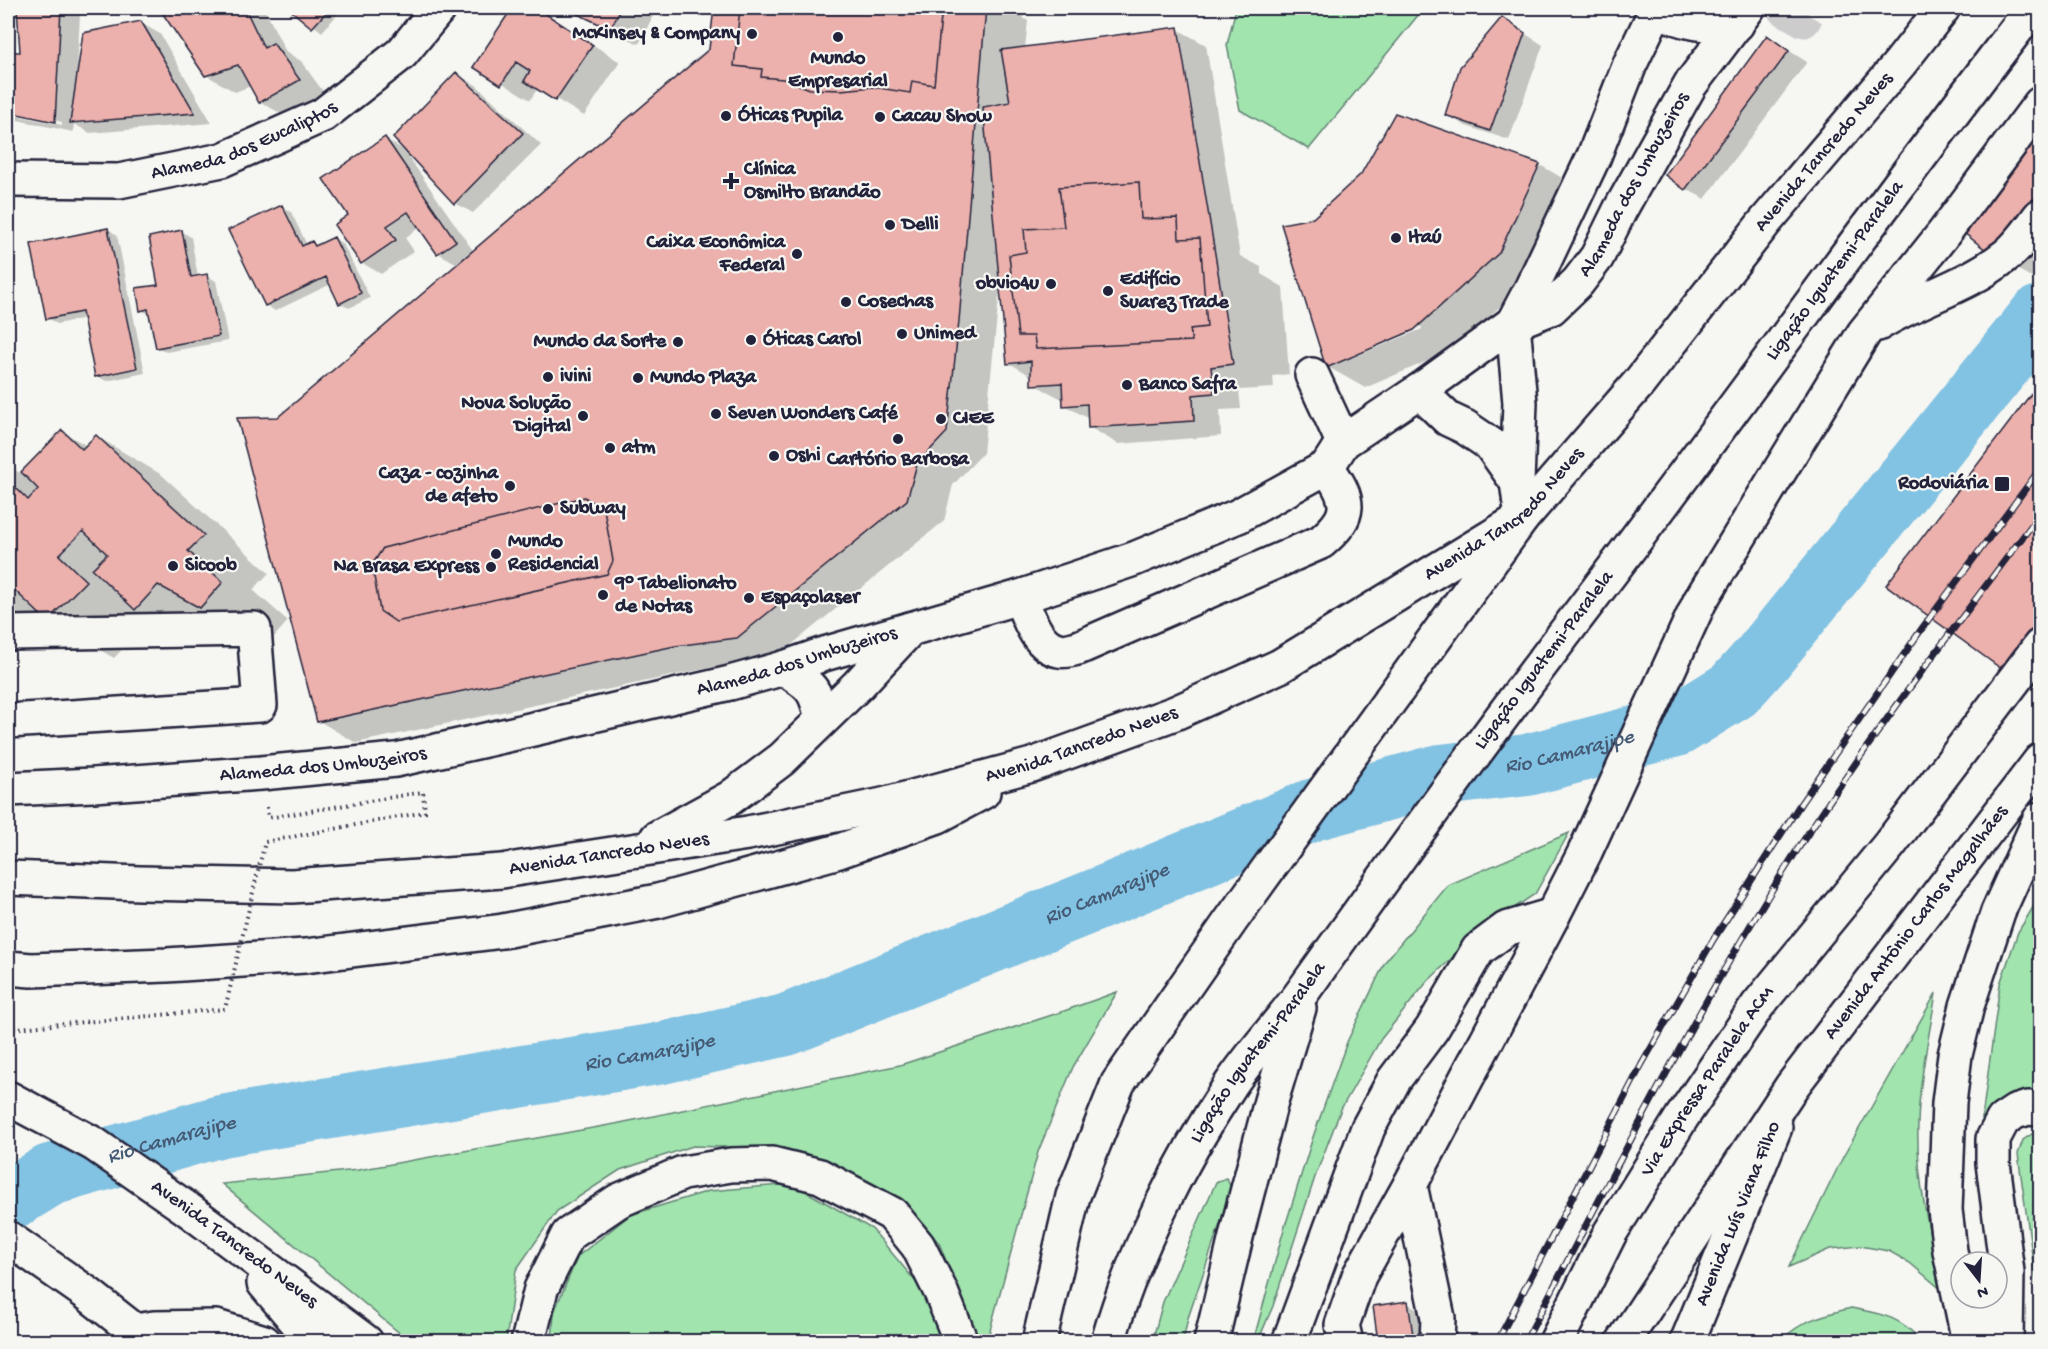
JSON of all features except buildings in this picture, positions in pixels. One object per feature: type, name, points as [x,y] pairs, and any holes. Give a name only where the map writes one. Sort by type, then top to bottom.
[{"type":"main road","name":"Alameda dos Eucaliptos","points":[[8,180],[119,180],[222,160],[323,115],[402,53],[439,8]]},
{"type":"main road","points":[[1656,8],[1683,20],[1707,25],[1742,16]]},
{"type":"main road","name":"Alameda dos Umbuzeiros","points":[[1513,323],[1594,156],[1630,64],[1656,8]]},
{"type":"main road","name":"Avenida Tancredo Neves","points":[[1900,63],[1924,8]]},
{"type":"main road","name":"Avenida Tancredo Neves","points":[[8,878],[141,883],[304,885],[502,871],[748,832],[883,805],[1032,765],[1175,713],[1280,666],[1521,518],[1639,383],[1765,222],[1900,63],[1943,8]]},
{"type":"main road","name":"Ligação Iguatemi-Paralela","points":[[1108,1341],[1119,1302],[1148,1234],[1186,1159],[1232,1083],[1305,989],[1474,753],[1627,551],[1944,123],[2033,8]]},
{"type":"main road","name":"Alameda dos Umbuzeiros","points":[[8,789],[261,773],[396,760],[650,702],[784,668],[1020,597],[1134,559],[1238,516],[1335,455],[1513,323],[1551,308],[1578,282],[1597,257],[1620,210],[1690,85],[1742,16]]},
{"type":"main road","points":[[1346,1341],[1342,1325],[1359,1276],[1410,1185],[1585,852],[1700,601],[1864,333],[1944,233],[2040,104]]},
{"type":"main road","points":[[1864,333],[1896,313],[1941,293],[2004,257],[2018,245],[2040,216]]},
{"type":"main road","points":[[1039,1341],[1073,1196],[1118,1083],[1232,919],[1521,518],[1517,482],[1520,403],[1513,323]]},
{"type":"main road","points":[[1020,597],[1037,635],[1048,647],[1061,651],[1078,648],[1321,542],[1338,528],[1345,514],[1344,496],[1336,480],[1335,455],[1312,375]]},
{"type":"main road","points":[[1419,391],[1448,419],[1465,427],[1490,444],[1517,482]]},
{"type":"main road","points":[[8,633],[254,629],[260,705],[8,721]]},
{"type":"main road","points":[[633,850],[730,798],[782,759],[858,685],[910,629]]},
{"type":"main road","name":"Via Expressa Paralela ACM","points":[[1556,1341],[1610,1233],[1682,1117],[1758,1005],[1890,844],[2040,646]]},
{"type":"main road","points":[[784,668],[809,684],[817,697],[822,719]]},
{"type":"main road","name":"Avenida Antônio Carlos Magalhães","points":[[1792,1086],[2040,761]]},
{"type":"main road","points":[[8,968],[31,970],[167,965],[305,956],[503,931],[647,903],[850,848],[938,816],[1032,765]]},
{"type":"main road","points":[[1953,1250],[1945,1210],[1948,1103],[1955,1054],[1967,1006],[1998,912],[2040,819]]},
{"type":"main road","points":[[1289,1341],[1368,1128],[1394,1080],[1432,1029],[1478,950],[1506,929],[1553,915]]},
{"type":"main road","points":[[1211,1341],[1240,1216],[1271,1101],[1305,989]]},
{"type":"main road","points":[[1623,1341],[1792,1086]]},
{"type":"main road","name":"Avenida Luís Viana Filho","points":[[1687,1341],[1792,1086]]},
{"type":"main road","name":"Avenida Tancredo Neves","points":[[8,1098],[94,1144],[186,1208],[366,1341]]},
{"type":"main road","points":[[2004,1250],[1993,1163],[1993,1139],[2003,1120],[2009,1116],[2028,1108],[2040,1109]]},
{"type":"main road","points":[[528,1341],[541,1289],[568,1235],[618,1201],[683,1173],[731,1166],[772,1164],[820,1176],[892,1214],[918,1246],[941,1292],[961,1341]]},
{"type":"main road","points":[[1410,1185],[1438,1318],[1437,1341]]},
{"type":"main road","points":[[8,1238],[88,1294],[142,1336],[154,1328],[216,1327],[264,1341]]},
{"type":"main road","points":[[228,1240],[314,1341]]},
{"type":"main road","points":[[2009,1279],[2028,1341]]},
{"type":"main road","points":[[1964,1310],[1969,1341]]},
{"type":"main road","points":[[1984,1310],[2001,1341]]},
{"type":"main road","points":[[2006,1310],[2006,1341]]},
{"type":"path","points":[[8,1029],[225,1009],[265,842],[424,813],[423,792],[268,818]]},
{"type":"green space","points":[[1236,8],[1424,8],[1309,149],[1240,110],[1227,45]]},
{"type":"green space","points":[[1569,833],[1535,894],[1482,929],[1427,982],[1381,1039],[1341,1109],[1315,1177],[1273,1306],[1258,1341],[1253,1342],[1282,1236],[1313,1137],[1347,1042],[1385,962],[1448,885]]},
{"type":"green space","points":[[2040,896],[2040,1093],[1999,1105],[1982,1118],[2000,984],[2018,932]]},
{"type":"green space","points":[[1117,992],[1073,1067],[1038,1152],[987,1341],[977,1341],[939,1243],[914,1214],[880,1188],[843,1170],[778,1149],[693,1146],[620,1170],[557,1211],[516,1270],[506,1341],[409,1341],[222,1184],[358,1170],[615,1124],[900,1065]]},
{"type":"green space","points":[[1936,993],[1920,1091],[1918,1145],[1925,1208],[1943,1291],[1910,1263],[1889,1251],[1860,1246],[1830,1249],[1789,1267],[1843,1157]]},
{"type":"green space","points":[[2035,1132],[2040,1132],[2040,1312],[2018,1154],[2023,1140]]},
{"type":"green space","points":[[1226,1178],[1232,1189],[1188,1318],[1183,1341],[1152,1342],[1163,1302],[1216,1182]]},
{"type":"green space","points":[[793,1184],[872,1229],[916,1282],[941,1330],[944,1342],[552,1342],[554,1312],[578,1256],[630,1215],[709,1191]]},
{"type":"green space","points":[[1851,1308],[1881,1314],[1898,1321],[1921,1341],[1780,1341],[1813,1319]]},
{"type":"waterway","name":"Rio Camarajipe","points":[[8,1201],[50,1175],[221,1126],[657,1054],[786,1025],[1312,810],[1441,775],[1527,765],[1676,726],[1734,690],[1761,660],[2040,316]]},
{"type":"tunnel","points":[[1784,8],[1804,21],[1811,8]]},
{"type":"railway","points":[[1497,1342],[1642,1064],[1713,940],[1801,803],[1923,627],[2040,469]]},
{"type":"railway","points":[[1525,1342],[1677,1054],[1775,885],[1870,743],[2040,514]]},
{"type":"place","name":"McKinsey & Company","points":[[752,34]]},
{"type":"place","name":"Mundo Empresarial","points":[[838,37]]},
{"type":"place","name":"Óticas Pupila","points":[[726,116]]},
{"type":"place","name":"Cacau Show","points":[[880,117]]},
{"type":"place","name":"Clínica Osmilto Brandão","points":[[731,181]]},
{"type":"place","name":"Delli","points":[[890,225]]},
{"type":"place","name":"Itaú","points":[[1396,238]]},
{"type":"place","name":"Caixa Econômica Federal","points":[[797,254]]},
{"type":"place","name":"obvio4u","points":[[1051,284]]},
{"type":"place","name":"Edifício Suarez Trade","points":[[1108,291]]},
{"type":"place","name":"Cosechas","points":[[846,302]]},
{"type":"place","name":"Unimed","points":[[902,334]]},
{"type":"place","name":"Óticas Carol","points":[[751,340]]},
{"type":"place","name":"Mundo da Sorte","points":[[678,342]]},
{"type":"place","name":"ivini","points":[[548,377]]},
{"type":"place","name":"Mundo Plaza","points":[[638,378]]},
{"type":"place","name":"Banco Safra","points":[[1127,385]]},
{"type":"place","name":"Seven Wonders Café","points":[[716,414]]},
{"type":"place","name":"Nova Solução Digital","points":[[583,416]]},
{"type":"place","name":"CIEE","points":[[941,419]]},
{"type":"place","name":"Cartório Barbosa","points":[[898,439]]},
{"type":"place","name":"atm","points":[[610,448]]},
{"type":"place","name":"Oshi","points":[[774,456]]},
{"type":"place","name":"Rodoviária","points":[[2002,484]]},
{"type":"place","name":"Caza - cozinha de afeto","points":[[510,486]]},
{"type":"place","name":"Subway","points":[[548,509]]},
{"type":"place","name":"Mundo Residencial","points":[[496,554]]},
{"type":"place","name":"Sicoob","points":[[173,566]]},
{"type":"place","name":"Na Brasa Express","points":[[491,567]]},
{"type":"place","name":"9° Tabelionato de Notas","points":[[603,595]]},
{"type":"place","name":"Espaçolaser","points":[[749,598]]}]
